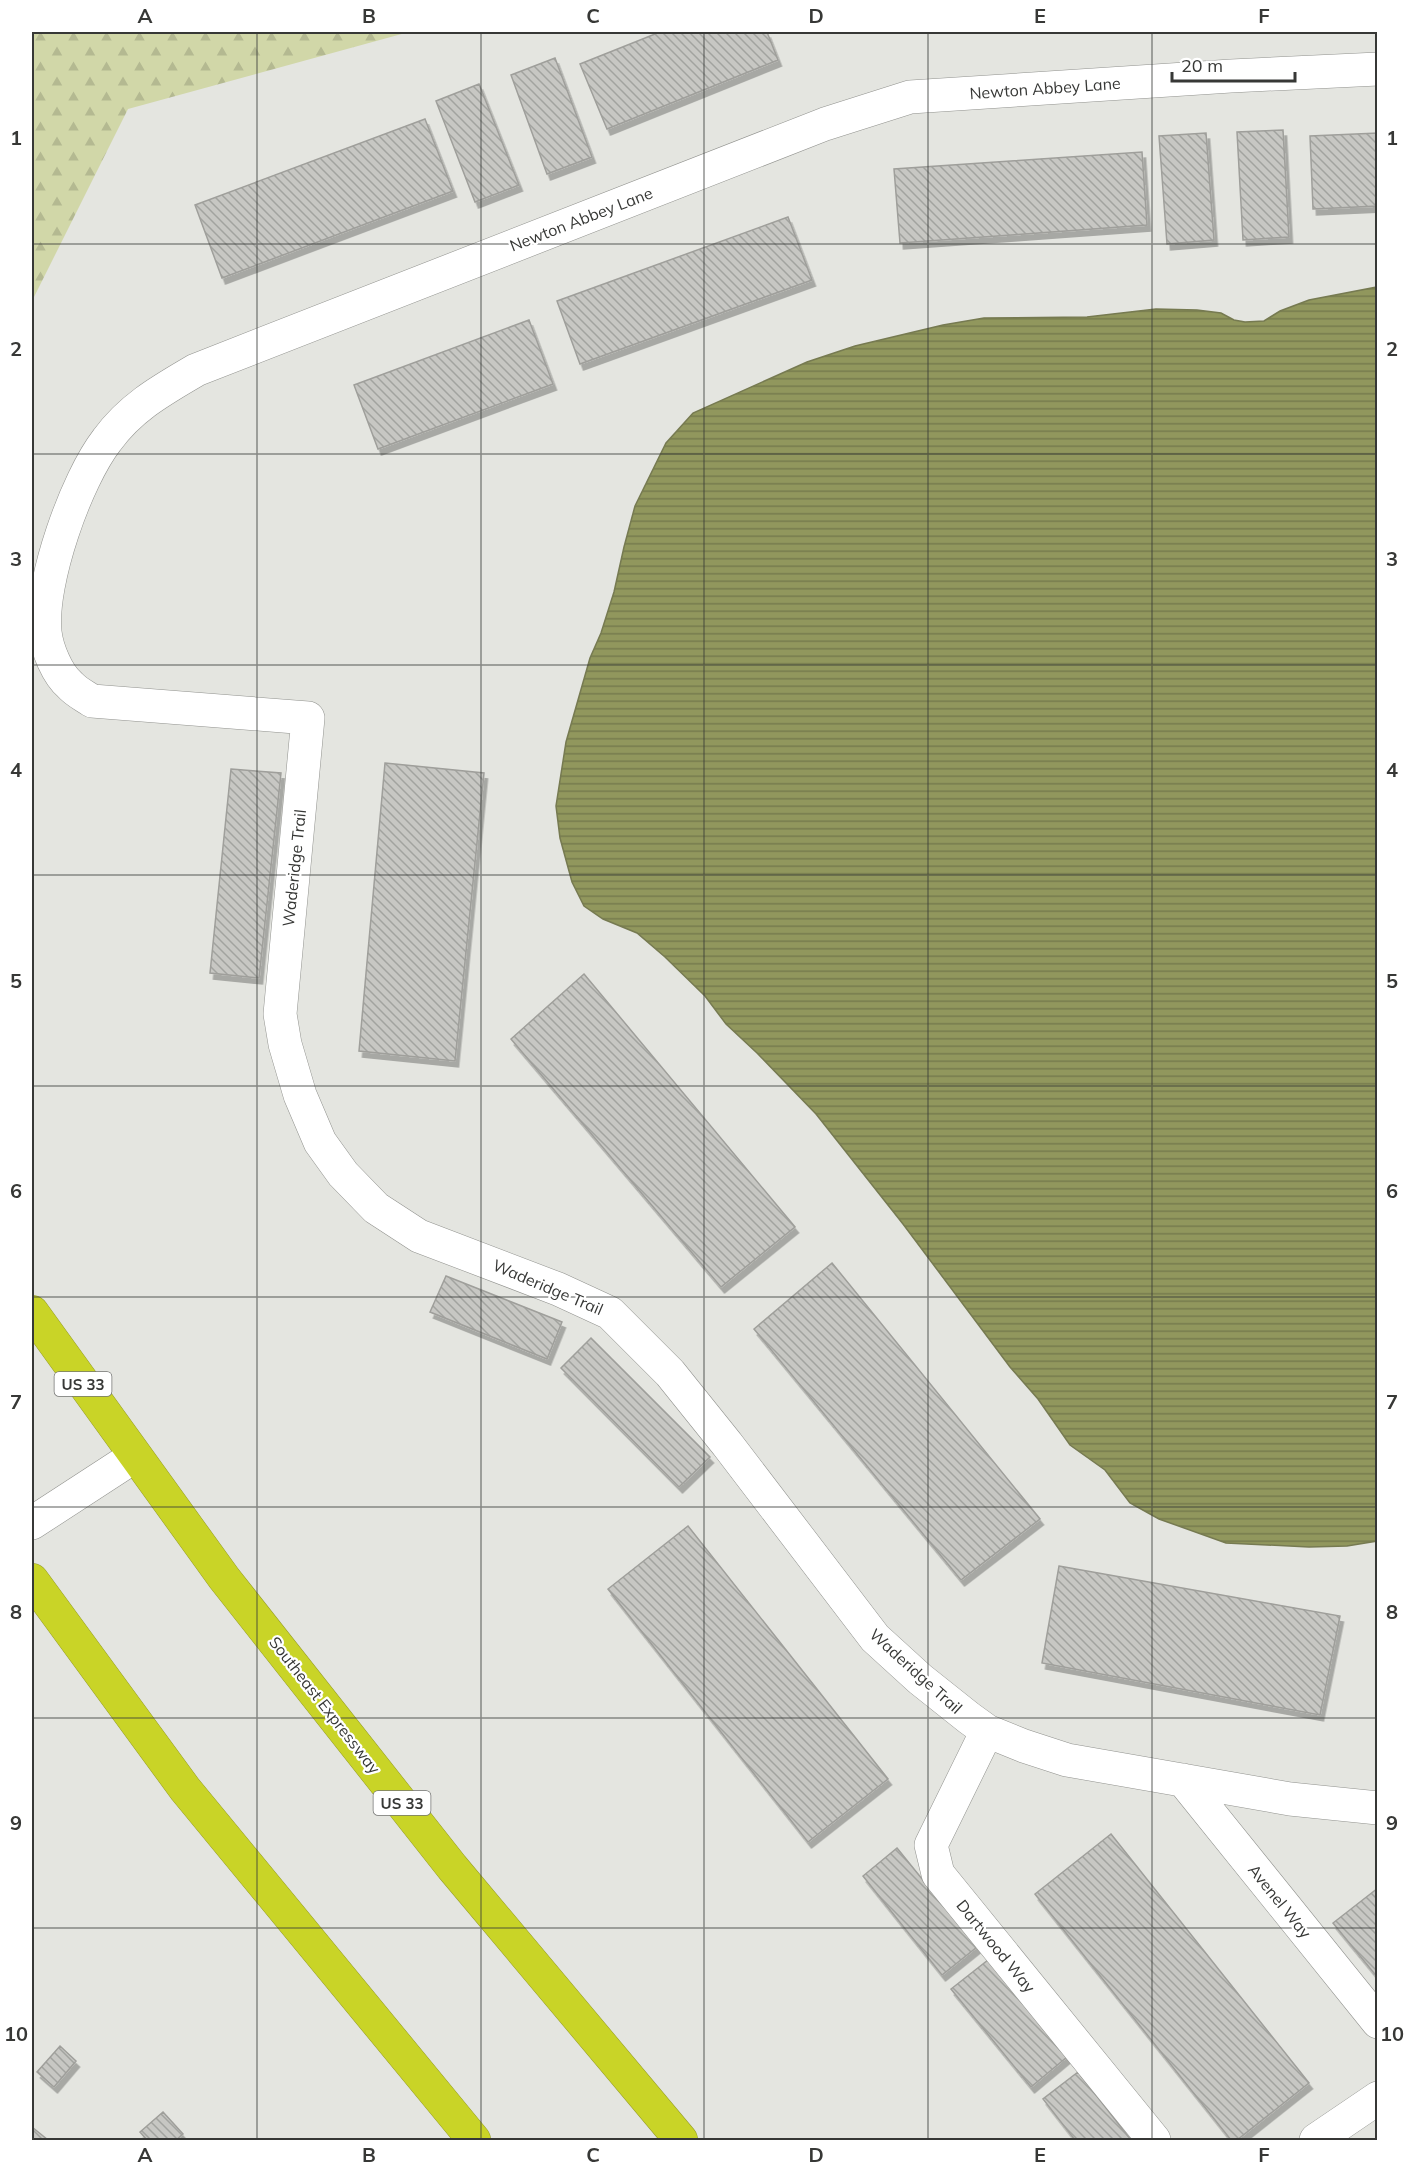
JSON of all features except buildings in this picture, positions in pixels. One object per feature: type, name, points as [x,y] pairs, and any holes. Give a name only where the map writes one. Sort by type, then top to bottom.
[{"type":"highway","name":"Southeast Expressway","points":[[32,1312],[224,1578],[452,1867],[681,2140]]},
{"type":"highway","points":[[32,1580],[185,1789],[474,2140]]},
{"type":"street","name":"Newton Abbey Lane","points":[[92,701],[69,685],[53,659],[45,634],[45,609],[56,553],[77,492],[107,440],[146,399],[196,370],[825,124],[910,97],[1377,69]]},
{"type":"street","name":"Waderidge Trail","points":[[92,701],[308,718],[280,1014],[285,1044],[300,1095],[320,1142],[343,1174],[376,1208],[419,1236],[558,1289],[610,1313],[670,1373],[875,1638],[920,1678],[987,1731],[1067,1760],[1290,1799],[1377,1808]]},
{"type":"street","points":[[32,1523],[135,1456]]},
{"type":"street","name":"Dartwood Way","points":[[987,1731],[931,1845],[938,1874],[1154,2140]]},
{"type":"street","name":"Avenel Way","points":[[1184,1780],[1377,2022]]},
{"type":"street","points":[[1316,2140],[1377,2098]]},
{"type":"green space","points":[[32,32],[409,32],[128,109],[32,301]]},
{"type":"shaded area","points":[[1377,287],[1377,1541],[1347,1546],[1309,1547],[1226,1543],[1159,1519],[1130,1503],[1105,1470],[1070,1445],[1038,1399],[1010,1367],[903,1224],[816,1114],[726,1024],[705,996],[665,957],[637,933],[603,919],[584,906],[572,882],[560,838],[556,806],[566,742],[590,658],[614,592],[635,506],[666,443],[693,413],[807,362],[855,346],[943,325],[984,318],[1087,317],[1156,309],[1197,310],[1221,313],[1234,320],[1245,322],[1264,321],[1280,311],[1309,300]]}]
